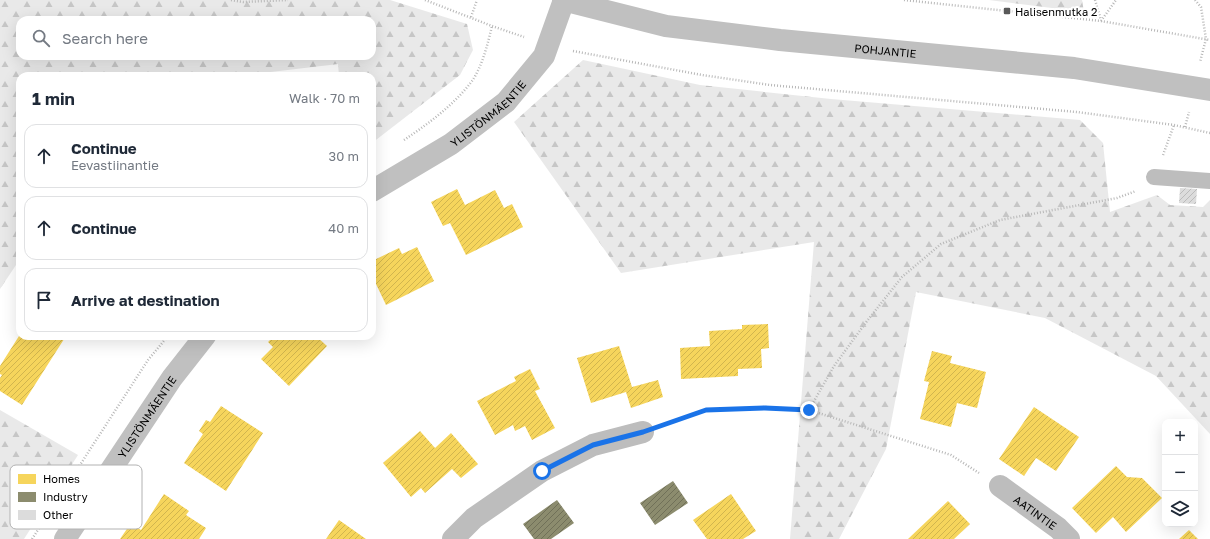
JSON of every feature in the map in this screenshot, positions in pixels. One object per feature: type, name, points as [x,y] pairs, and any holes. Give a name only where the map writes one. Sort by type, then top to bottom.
[{"type":"street","name":"YLISTÖNMÄENTIE","points":[[376,189],[451,144],[506,102],[544,56],[563,0]]},
{"type":"street","name":"POHJANTIE","points":[[563,0],[666,26],[780,40],[1074,68],[1210,90]]},
{"type":"street","name":"YLISTÖNMÄENTIE","points":[[114,465],[172,378],[201,340]]},
{"type":"street","points":[[454,539],[474,518],[542,471],[593,445],[643,432]]},
{"type":"street","name":"AATINTIE","points":[[1000,486],[1058,528],[1069,539]]},
{"type":"street","name":"YLISTÖNMÄENTIE","points":[[65,539],[72,529]]},
{"type":"lane","points":[[1154,177],[1210,181]]},
{"type":"path","points":[[231,0],[243,2],[288,0]]},
{"type":"path","points":[[425,0],[492,26],[548,45],[702,76],[770,85],[1077,112],[1174,125],[1210,133]]},
{"type":"path","points":[[471,17],[478,0]]},
{"type":"path","points":[[904,0],[1101,21],[1210,40]]},
{"type":"path","points":[[1096,0],[1101,21]]},
{"type":"path","points":[[1101,21],[1116,0]]},
{"type":"path","points":[[1195,0],[1201,7],[1206,39]]},
{"type":"path","points":[[403,141],[449,106],[473,80],[486,51],[492,26]]},
{"type":"path","points":[[809,410],[834,366],[866,321],[902,277],[941,244],[1000,220],[1117,198],[1140,189],[1154,177],[1174,125]]},
{"type":"path","points":[[80,465],[148,360],[165,340]]},
{"type":"path","points":[[643,432],[706,410],[765,408],[809,410],[952,455],[1000,486]]},
{"type":"path","points":[[32,539],[38,529]]},
{"type":"green space","points":[[0,0],[390,0],[467,24],[473,50],[460,75],[376,140],[376,72],[339,72],[338,64],[270,72],[16,72],[16,265],[0,289]]},
{"type":"green space","points":[[989,0],[1082,0],[1084,12]]},
{"type":"green space","points":[[583,60],[700,85],[831,99],[1080,120],[1103,143],[1110,212],[1157,195],[1170,205],[1203,207],[1210,200],[1210,434],[1198,421],[1198,419],[1196,419],[1156,376],[1045,318],[916,292],[886,449],[839,539],[790,539],[814,242],[621,273],[514,122]]},
{"type":"green space","points":[[0,410],[78,455],[72,465],[10,465],[10,529],[30,529],[24,539],[0,539]]},
{"type":"building: Homes","points":[[457,189],[465,205],[495,190],[504,208],[512,204],[523,227],[466,255],[450,223],[443,226],[431,202]]},
{"type":"building: Homes","points":[[417,247],[434,281],[386,305],[376,284],[376,259],[399,248],[402,254]]},
{"type":"building: Homes","points":[[768,324],[769,348],[761,349],[762,368],[738,369],[738,376],[681,379],[680,348],[710,346],[709,331],[742,329],[742,325]]},
{"type":"building: Homes","points":[[16,340],[63,340],[22,405],[0,391],[0,378],[2,375],[0,374],[0,366]]},
{"type":"building: Homes","points":[[270,340],[320,340],[327,346],[289,386],[261,359],[273,347],[268,342]]},
{"type":"building: Homes","points":[[619,346],[632,387],[658,380],[663,397],[631,408],[626,392],[591,403],[577,358]]},
{"type":"building: Homes","points":[[932,351],[952,356],[950,363],[986,372],[977,408],[957,403],[951,427],[920,419],[929,382],[924,381]]},
{"type":"building: Homes","points":[[530,369],[540,389],[535,391],[555,428],[532,440],[525,426],[515,431],[513,425],[495,435],[477,401],[516,381],[514,377]]},
{"type":"building: Homes","points":[[221,406],[263,433],[226,491],[184,463],[203,434],[199,431],[206,420],[210,422]]},
{"type":"building: Homes","points":[[1034,407],[1079,437],[1056,471],[1036,458],[1024,476],[999,459]]},
{"type":"building: Homes","points":[[420,431],[435,448],[451,433],[478,464],[461,478],[452,469],[425,493],[421,488],[411,497],[383,463]]},
{"type":"building: Homes","points":[[1116,466],[1127,477],[1142,478],[1162,498],[1126,532],[1113,517],[1096,533],[1072,508]]},
{"type":"building: Homes","points":[[164,494],[189,511],[186,515],[206,528],[199,539],[120,539],[127,529],[141,530]]},
{"type":"building: Homes","points":[[731,494],[756,531],[743,539],[707,539],[693,520]]},
{"type":"building: Homes","points":[[948,501],[970,524],[954,539],[908,539]]},
{"type":"building: Homes","points":[[339,520],[366,539],[326,539]]},
{"type":"building: Homes","points":[[1189,530],[1198,539],[1179,539]]},
{"type":"building: Industry","points":[[673,481],[688,503],[655,525],[640,503]]},
{"type":"building: Industry","points":[[557,500],[574,523],[551,539],[534,539],[523,524]]},
{"type":"building: Other","points":[[1180,188],[1197,189],[1196,204],[1179,203]]},
{"type":"place","name":"Halisenmutka 2","points":[[1007,11]]},
{"type":"route","points":[[542,471],[593,445],[643,432],[706,410],[765,408],[809,410]]}]
